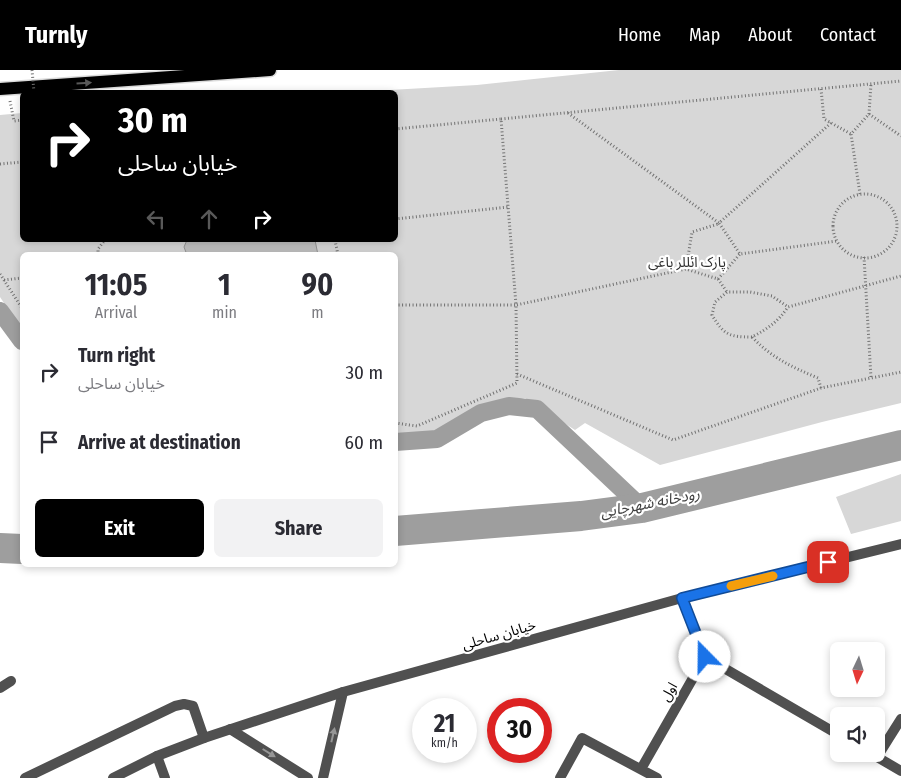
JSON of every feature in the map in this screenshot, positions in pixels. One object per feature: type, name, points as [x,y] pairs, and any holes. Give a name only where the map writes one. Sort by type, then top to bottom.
[{"type":"main road","points":[[4,88],[270,70]]},
{"type":"street","name":"خیابان ساحلی","points":[[113,778],[157,756],[204,738],[343,692],[682,598],[901,544]]},
{"type":"street","points":[[682,598],[705,657],[830,730]]},
{"type":"street","name":"اول","points":[[641,769],[705,657]]},
{"type":"street","points":[[0,688],[11,681]]},
{"type":"street","points":[[323,778],[343,692]]},
{"type":"street","points":[[24,778],[175,706],[184,704],[193,706],[204,738]]},
{"type":"street","points":[[885,740],[901,719]]},
{"type":"street","points":[[230,729],[308,778]]},
{"type":"street","points":[[560,778],[582,738],[657,778]]},
{"type":"street","points":[[157,756],[165,778]]},
{"type":"street","points":[[885,762],[901,771]]},
{"type":"path","points":[[32,70],[34,90]]},
{"type":"path","points":[[398,129],[901,81]]},
{"type":"path","points":[[851,134],[869,114],[871,84]]},
{"type":"path","points":[[4,88],[14,121],[20,120]]},
{"type":"path","points":[[821,89],[824,119],[851,134]]},
{"type":"path","points":[[568,113],[719,223],[740,254]]},
{"type":"path","points":[[869,114],[901,136]]},
{"type":"path","points":[[398,423],[417,426],[517,383],[516,305],[501,119]]},
{"type":"path","points":[[686,269],[692,232],[719,223],[831,123]]},
{"type":"path","points":[[851,134],[860,194]]},
{"type":"path","points":[[0,164],[20,162]]},
{"type":"path","points":[[860,194],[870,194],[879,197],[888,203],[899,220],[892,242],[885,250],[875,256],[864,257],[854,255],[844,250],[837,241],[834,226],[836,212],[842,204],[860,194]]},
{"type":"path","points":[[398,219],[508,207]]},
{"type":"path","points":[[718,279],[740,254],[837,241]]},
{"type":"path","points":[[864,257],[871,378]]},
{"type":"path","points":[[398,305],[516,305],[686,269],[718,279],[727,292]]},
{"type":"path","points":[[0,274],[20,305]]},
{"type":"path","points":[[788,306],[772,296],[750,292],[727,292],[715,302],[712,315],[720,329],[734,337],[752,337],[770,328],[782,316],[788,306],[865,284],[901,276]]},
{"type":"path","points":[[4,280],[20,278]]},
{"type":"path","points":[[752,337],[765,351],[784,363],[818,378],[821,388]]},
{"type":"path","points":[[517,374],[673,440],[821,388],[901,372]]},
{"type":"green space","name":"پارک ائللر باغی","points":[[619,70],[901,70],[901,403],[660,465],[585,423],[575,430],[525,398],[499,402],[480,409],[447,429],[416,437],[398,436],[398,252],[20,252],[20,327],[0,297],[0,115],[20,113],[20,242],[398,242],[398,90],[390,90],[477,85]]},
{"type":"green space","points":[[901,474],[901,521],[851,534],[836,497]]},
{"type":"building","points":[[186,242],[315,242],[317,252],[186,252],[184,247]]},
{"type":"waterway","points":[[0,311],[20,338]]},
{"type":"waterway","points":[[398,442],[437,439],[481,413],[509,406],[537,409],[642,508]]},
{"type":"waterway","name":"رودخانه شهرچایی","points":[[398,531],[581,516],[642,508],[901,445]]},
{"type":"waterway","name":"رودخانه شهرچایی","points":[[0,548],[20,549]]},
{"type":"slow traffic","points":[[731,586],[773,576]]},
{"type":"route","points":[[705,657],[682,598],[828,562]]}]
